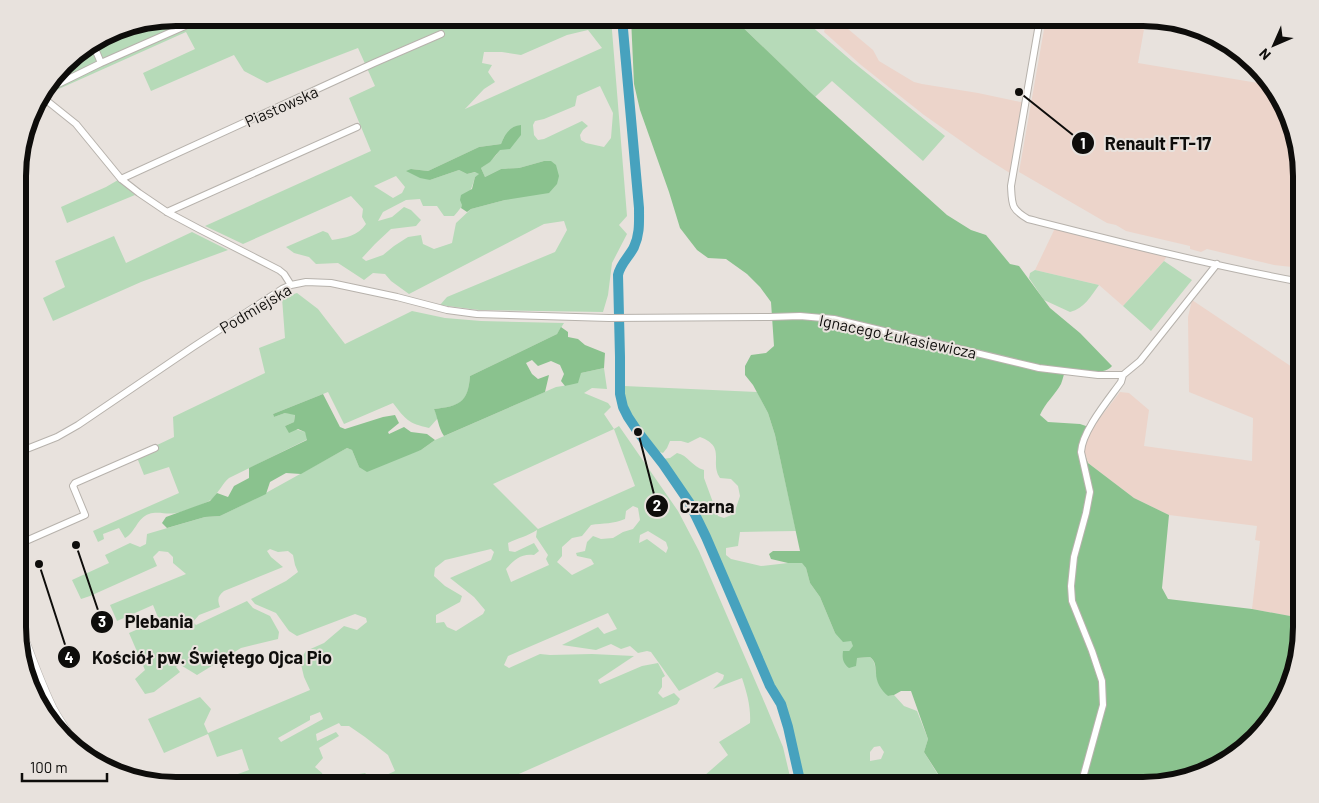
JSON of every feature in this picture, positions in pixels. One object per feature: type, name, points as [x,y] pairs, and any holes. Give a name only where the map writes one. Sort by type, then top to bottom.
[{"type":"street","points":[[1039,26],[1011,186],[1012,204],[1018,213],[1028,219],[1160,252],[1292,280]]},
{"type":"street","points":[[58,84],[183,27]]},
{"type":"street","name":"Piastowska","points":[[121,179],[441,34]]},
{"type":"street","points":[[95,50],[101,63]]},
{"type":"street","points":[[46,100],[76,124],[121,179],[139,193],[167,212],[279,270],[291,285]]},
{"type":"street","points":[[167,212],[357,127]]},
{"type":"street","points":[[1084,776],[1099,724],[1103,705],[1103,692],[1102,681],[1072,601],[1071,586],[1074,557],[1090,492],[1081,446],[1089,429],[1121,382],[1123,375],[1140,361],[1217,264]]},
{"type":"street","name":"Podmiejska","points":[[26,449],[57,437],[78,425],[246,312],[291,285],[306,282],[331,283],[447,310],[478,314],[612,318]]},
{"type":"street","name":"Ignacego Łukasiewicza","points":[[612,318],[800,316],[834,319],[1039,368],[1098,376],[1123,375]]},
{"type":"street","points":[[26,541],[85,515],[73,486],[75,483],[155,448]]},
{"type":"street","points":[[31,665],[62,724]]},
{"type":"shaded area","points":[[826,26],[845,26],[873,50],[879,61],[914,82],[1025,103],[1013,175],[924,115],[861,65],[824,32]]},
{"type":"shaded area","points":[[1045,26],[1145,26],[1138,63],[1261,83],[1273,101],[1288,138],[1291,157],[1292,267],[1274,265],[1207,249],[1201,252],[1190,249],[1190,246],[1126,231],[1116,225],[1107,223],[1019,172]]},
{"type":"shaded area","points":[[1056,226],[1168,254],[1164,261],[1123,306],[1099,285],[1035,270]]},
{"type":"shaded area","points":[[1192,300],[1292,367],[1292,616],[1252,609],[1260,541],[1255,540],[1257,526],[1169,515],[1134,498],[1088,463],[1083,450],[1092,428],[1120,392],[1129,393],[1149,410],[1144,446],[1252,461],[1253,418],[1189,392],[1188,317]]},
{"type":"green space","points":[[742,26],[812,26],[945,136],[923,161],[832,81],[815,97]]},
{"type":"green space","points":[[742,26],[810,92],[947,215],[971,230],[986,235],[1010,264],[1019,266],[1050,308],[1080,333],[1112,366],[1097,372],[1066,368],[1061,384],[1040,415],[1048,422],[1080,424],[1092,428],[1083,450],[1088,463],[1134,498],[1169,515],[1162,588],[1168,599],[1252,609],[1292,616],[1290,656],[1285,675],[1273,702],[1256,726],[1242,740],[1209,761],[1191,769],[1172,774],[1152,776],[939,776],[924,752],[928,739],[911,691],[901,691],[888,696],[878,683],[875,664],[870,657],[857,658],[856,666],[849,668],[843,661],[843,651],[849,651],[853,646],[851,641],[843,642],[835,633],[820,597],[810,583],[806,568],[802,563],[788,563],[771,559],[769,554],[773,551],[800,551],[775,435],[768,413],[753,385],[745,375],[745,366],[751,355],[766,353],[774,346],[771,302],[747,274],[726,259],[708,258],[697,250],[680,228],[640,110],[634,84],[631,27]]},
{"type":"green space","points":[[167,27],[612,27],[627,216],[619,225],[627,234],[612,263],[608,295],[603,312],[479,310],[440,305],[447,297],[555,252],[567,230],[564,221],[544,224],[409,294],[391,281],[385,274],[373,273],[364,280],[338,263],[316,264],[309,257],[294,253],[286,247],[323,231],[328,233],[332,240],[355,234],[363,228],[366,224],[362,217],[363,209],[351,196],[243,244],[205,226],[371,151],[349,98],[375,86],[358,48],[267,83],[244,71],[234,55],[151,91],[143,73],[195,49],[186,32],[52,92],[77,63],[101,46],[128,34],[147,29]],"holes":[[[588,30],[602,48],[465,109],[484,89],[495,82],[488,72],[492,65],[482,63],[484,52],[521,55],[567,35]],[[600,86],[613,113],[611,138],[604,147],[581,140],[580,135],[588,126],[582,121],[538,140],[534,135],[533,125],[535,121],[575,106],[577,96]],[[505,135],[497,154],[481,168],[485,177],[501,169],[519,168],[544,161],[505,200],[471,209],[456,223],[452,243],[434,249],[423,244],[421,235],[408,237],[383,255],[366,261],[362,258],[391,229],[416,226],[421,220],[411,210],[404,207],[392,217],[378,221],[383,212],[406,200],[420,199],[423,206],[437,206],[444,216],[454,216],[467,198],[475,177],[480,174],[476,172],[467,174],[459,170],[430,180],[411,169],[428,171],[479,147],[501,144]],[[396,176],[405,187],[402,193],[393,198],[374,186]]]},
{"type":"green space","points":[[521,125],[521,135],[510,149],[500,150],[490,162],[481,168],[485,177],[501,169],[519,168],[551,161],[556,165],[559,176],[557,184],[549,193],[505,200],[471,209],[467,212],[461,208],[461,195],[472,189],[475,177],[479,174],[475,172],[467,174],[459,170],[430,180],[420,178],[406,171],[411,169],[428,171],[479,147],[501,144],[508,131]]},
{"type":"green space","points":[[118,180],[135,195],[67,223],[61,207]]},
{"type":"green space","points":[[192,232],[228,250],[141,282],[53,321],[43,298],[65,287],[55,261],[114,236],[126,263]]},
{"type":"green space","points":[[1164,261],[1192,280],[1151,331],[1123,306]]},
{"type":"green space","points":[[1035,270],[1099,285],[1080,308],[1070,312],[1044,300],[1029,278],[1030,273]]},
{"type":"green space","points":[[297,293],[318,309],[345,344],[412,311],[445,318],[481,321],[564,323],[557,334],[470,376],[465,398],[456,404],[434,409],[438,418],[429,428],[408,420],[393,403],[344,424],[328,392],[273,414],[274,417],[285,413],[295,414],[294,422],[285,426],[305,432],[308,439],[229,478],[217,494],[206,503],[176,513],[149,514],[125,538],[119,528],[103,534],[104,539],[98,542],[93,531],[179,493],[169,467],[144,475],[136,455],[174,437],[173,417],[265,373],[259,348],[285,338],[282,298]]},
{"type":"green space","points":[[561,327],[568,332],[568,337],[578,339],[585,345],[605,353],[604,368],[581,373],[578,383],[565,386],[561,381],[564,374],[560,365],[551,361],[538,366],[532,360],[526,363],[532,374],[538,379],[549,375],[545,392],[444,436],[434,409],[461,402],[467,392],[470,376],[557,334]]},
{"type":"green space","points":[[604,368],[607,389],[592,388],[584,393],[608,403],[611,407],[604,414],[614,429],[619,426],[678,511],[699,551],[766,706],[783,747],[790,776],[704,776],[728,755],[719,742],[750,723],[750,711],[742,678],[713,689],[723,679],[724,675],[717,672],[679,691],[651,652],[638,653],[630,646],[621,649],[611,644],[596,650],[562,645],[598,627],[604,634],[617,629],[608,613],[508,656],[504,665],[509,668],[540,654],[634,656],[598,680],[600,684],[642,666],[658,663],[665,676],[662,678],[662,687],[658,693],[663,698],[674,693],[680,699],[677,704],[513,777],[382,777],[395,771],[388,755],[349,726],[341,726],[339,723],[316,734],[317,741],[336,732],[339,736],[319,748],[323,758],[315,767],[323,777],[230,777],[249,770],[242,749],[217,757],[208,734],[164,753],[148,719],[200,697],[211,709],[204,724],[208,733],[310,690],[304,677],[300,660],[306,651],[324,643],[344,626],[357,630],[367,622],[366,618],[355,614],[297,636],[289,631],[276,613],[255,604],[251,599],[286,581],[298,572],[293,555],[288,551],[278,552],[270,549],[267,551],[283,567],[224,591],[220,594],[219,598],[220,607],[199,615],[193,622],[196,625],[247,601],[253,608],[270,616],[279,632],[278,639],[241,648],[197,675],[179,664],[176,667],[180,672],[154,692],[145,694],[135,679],[145,670],[129,633],[159,620],[153,605],[117,621],[110,605],[186,574],[173,563],[173,557],[168,552],[159,551],[153,557],[157,566],[81,599],[72,580],[109,563],[105,555],[130,543],[140,547],[146,544],[147,534],[205,517],[220,516],[255,499],[347,448],[352,450],[359,467],[421,450],[435,440],[556,387],[569,385],[581,373]],"holes":[[[614,429],[635,486],[538,529],[493,484]],[[633,506],[638,508],[640,520],[633,529],[613,538],[601,539],[593,536],[587,542],[585,551],[576,553],[577,556],[591,559],[594,564],[572,575],[557,562],[562,556],[562,547],[572,538],[582,536],[591,525],[621,521],[625,519],[626,511]],[[537,530],[536,537],[548,555],[546,559],[549,565],[511,582],[506,569],[518,558],[525,555],[534,555],[539,551],[534,543],[515,552],[509,551],[508,543]],[[648,531],[666,542],[668,548],[666,553],[647,539],[639,543],[640,535]],[[491,549],[494,552],[491,560],[450,578],[474,597],[485,610],[483,614],[456,631],[447,627],[444,622],[436,623],[436,615],[460,602],[462,596],[445,586],[434,576],[435,568],[445,560]],[[320,712],[323,719],[281,742],[278,738],[310,720],[310,716]]]},
{"type":"green space","points":[[624,386],[757,392],[768,413],[775,435],[796,531],[740,532],[738,546],[726,548],[726,555],[731,559],[761,566],[802,562],[806,568],[810,583],[820,597],[835,633],[851,641],[854,646],[849,651],[857,658],[870,657],[872,659],[877,676],[888,696],[894,695],[904,706],[917,711],[928,739],[924,752],[939,776],[803,776],[782,703],[693,504],[662,459],[670,458],[677,453],[681,454],[704,470],[704,478],[718,516],[724,518],[734,514],[740,496],[738,486],[731,479],[720,478],[717,472],[715,450],[708,441],[700,437],[688,443],[670,441],[663,453],[657,451],[632,419],[625,404]],"holes":[[[880,746],[884,752],[881,759],[870,761],[870,752],[874,747]]]},
{"type":"green space","points":[[323,394],[340,427],[345,429],[395,415],[399,423],[388,432],[389,434],[404,427],[411,432],[427,434],[435,440],[421,450],[367,472],[359,467],[352,450],[347,448],[301,474],[286,473],[270,482],[266,494],[220,516],[205,517],[167,528],[162,523],[166,517],[210,501],[217,493],[228,497],[234,486],[249,478],[249,468],[307,440],[305,432],[298,429],[289,433],[285,426],[294,422],[295,415],[285,413],[274,417],[273,414]]},
{"type":"green space","points":[[365,773],[369,777],[347,777],[347,776]]},
{"type":"waterway","points":[[623,27],[639,208],[636,242],[618,275],[620,394],[623,407],[638,432],[689,502],[706,537],[770,686],[781,704],[799,776]]},
{"type":"place","name":"Renault FT-17","points":[[1019,92]]},
{"type":"place","name":"Czarna","points":[[638,432]]},
{"type":"place","name":"Plebania","points":[[76,545]]},
{"type":"place","name":"Kościół pw. Świętego Ojca Pio","points":[[39,564]]}]
